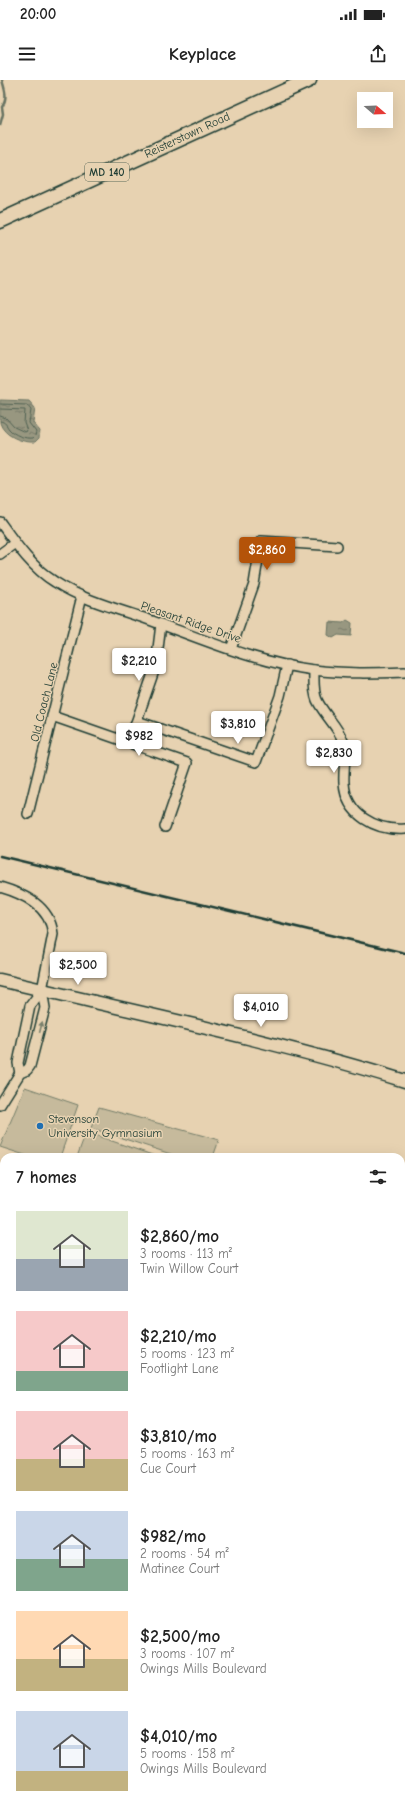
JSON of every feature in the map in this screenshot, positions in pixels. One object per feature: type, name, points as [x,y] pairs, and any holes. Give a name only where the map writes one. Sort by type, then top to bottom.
[{"type":"main road","name":"Reisterstown Road","points":[[0,221],[309,80]]},
{"type":"main road","points":[[0,980],[257,1040],[405,1081]]},
{"type":"street","name":"Pleasant Ridge Drive","points":[[0,522],[15,543],[41,571],[53,581],[82,596],[231,649],[287,665],[314,670],[355,673],[405,672]]},
{"type":"street","points":[[231,649],[254,584],[261,541],[337,546]]},
{"type":"street","points":[[0,554],[15,543]]},
{"type":"street","name":"Old Coach Lane","points":[[28,814],[82,596]]},
{"type":"street","points":[[129,742],[156,665],[161,624]]},
{"type":"street","points":[[137,721],[256,762],[280,696],[287,665]]},
{"type":"street","points":[[314,670],[316,699],[337,727],[344,744],[344,784],[346,795],[351,805],[365,820],[376,825],[405,829]]},
{"type":"street","points":[[52,716],[187,762],[165,827]]},
{"type":"street","points":[[0,887],[29,898],[44,911],[51,922],[53,940],[42,990],[45,1008],[30,1066],[27,1070],[20,1073],[0,1105]]},
{"type":"street","points":[[20,1073],[18,1063],[30,1006],[42,990]]},
{"type":"street","points":[[22,1043],[36,1047]]},
{"type":"shaded area","name":"Stevenson University Gymnasium","points":[[25,1087],[78,1105],[61,1153],[19,1153],[0,1147]]},
{"type":"shaded area","points":[[99,1107],[219,1140],[214,1153],[168,1153],[91,1128]]},
{"type":"shaded area","points":[[86,1132],[146,1153],[78,1153]]},
{"type":"water","points":[[0,400],[29,401],[35,408],[33,423],[40,431],[39,438],[35,442],[19,440],[5,432],[0,423]]},
{"type":"water","points":[[347,620],[352,623],[351,636],[338,635],[333,638],[328,635],[329,622],[343,623]]},
{"type":"waterway","points":[[0,125],[3,114],[2,107],[5,100],[5,91],[2,80]]},
{"type":"railway","points":[[0,856],[405,953]]},
{"type":"place","name":"Stevenson University Gymnasium","points":[[40,1126]]}]
